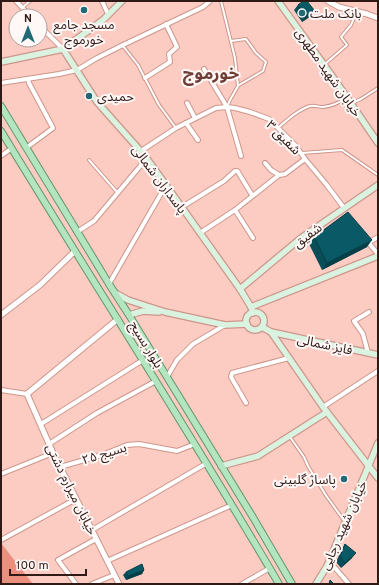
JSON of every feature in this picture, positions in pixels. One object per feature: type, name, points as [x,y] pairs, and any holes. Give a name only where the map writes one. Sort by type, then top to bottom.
[{"type":"main road","points":[[1,62],[63,49],[103,20],[122,1]]},
{"type":"main road","name":"خیابان شهید مطهری","points":[[278,1],[324,64],[378,143]]},
{"type":"main road","name":"پاسداران شمالی","points":[[63,49],[97,102],[147,158],[240,289],[252,310]]},
{"type":"main road","name":"بلوار بسیج","points":[[1,106],[292,584]]},
{"type":"main road","name":"بلوار بسیج","points":[[1,131],[207,463],[279,584]]},
{"type":"main road","name":"شفیق","points":[[240,289],[301,238],[378,185]]},
{"type":"main road","points":[[252,310],[260,314],[264,320],[262,327],[256,330],[249,328],[246,321],[252,310],[378,255]]},
{"type":"main road","points":[[115,293],[128,300],[165,312],[225,325],[247,324]]},
{"type":"main road","points":[[118,319],[143,311],[165,312]]},
{"type":"main road","points":[[262,327],[271,332],[325,409],[378,478]]},
{"type":"main road","name":"فایز شمالی","points":[[271,332],[378,355]]},
{"type":"main road","points":[[168,401],[178,395]]},
{"type":"main road","points":[[221,466],[258,456],[289,436],[325,409]]},
{"type":"main road","name":"خیابان شهید رجایی","points":[[316,584],[329,561],[378,444]]},
{"type":"street","points":[[16,1],[22,8]]},
{"type":"street","points":[[102,1],[108,14]]},
{"type":"street","points":[[1,83],[77,70],[123,45],[203,7],[210,1]]},
{"type":"street","points":[[328,1],[339,7],[378,18]]},
{"type":"street","points":[[145,78],[170,62],[169,54],[177,47],[166,24]]},
{"type":"street","points":[[48,34],[63,49]]},
{"type":"street","points":[[204,69],[227,107],[241,156]]},
{"type":"street","points":[[26,148],[53,128],[28,79]]},
{"type":"street","points":[[187,104],[195,118]]},
{"type":"street","name":"شفیق ۳","points":[[140,151],[176,128],[216,108],[227,107],[250,112],[269,119],[296,146],[326,184],[345,216]]},
{"type":"street","points":[[186,123],[198,140]]},
{"type":"street","points":[[1,156],[12,148]]},
{"type":"street","points":[[77,232],[94,222],[147,158]]},
{"type":"street","points":[[200,233],[234,210],[279,175],[285,174],[305,159]]},
{"type":"street","points":[[265,163],[271,170],[279,175]]},
{"type":"street","points":[[182,207],[224,181],[235,171],[238,172],[252,195]]},
{"type":"street","points":[[109,284],[166,185]]},
{"type":"street","points":[[234,210],[253,238]]},
{"type":"street","points":[[364,237],[378,255]]},
{"type":"street","points":[[368,243],[378,237]]},
{"type":"street","points":[[1,315],[40,285],[75,251]]},
{"type":"street","points":[[368,353],[363,334],[354,321],[369,312]]},
{"type":"street","points":[[1,390],[27,394],[118,319]]},
{"type":"street","points":[[167,377],[177,360],[193,344],[225,325]]},
{"type":"street","points":[[246,403],[231,377],[232,373],[289,358]]},
{"type":"street","points":[[41,424],[143,360]]},
{"type":"street","points":[[325,409],[378,371]]},
{"type":"street","points":[[49,444],[97,413],[156,381]]},
{"type":"street","name":"خیابان میرارم دشتی","points":[[27,394],[53,453],[119,584]]},
{"type":"street","name":"بسیج ۲۵","points":[[60,467],[127,446],[139,444],[177,451],[195,444]]},
{"type":"street","points":[[1,474],[53,453]]},
{"type":"street","points":[[92,530],[207,463]]},
{"type":"street","points":[[1,540],[76,499]]},
{"type":"street","points":[[107,561],[232,505]]},
{"type":"street","points":[[76,584],[58,560],[96,540]]},
{"type":"street","points":[[329,561],[349,584]]},
{"type":"street","points":[[242,584],[270,568]]},
{"type":"street","points":[[92,584],[114,575]]},
{"type":"lane","points":[[22,8],[30,1]]},
{"type":"lane","points":[[221,1],[236,64],[238,86]]},
{"type":"lane","points":[[324,64],[347,46],[341,37],[351,25],[357,12]]},
{"type":"lane","points":[[227,107],[238,86],[263,71],[266,62],[256,53],[246,39],[231,41]]},
{"type":"lane","points":[[123,45],[138,66],[159,105],[176,128]]},
{"type":"lane","points":[[351,103],[362,99],[378,88]]},
{"type":"lane","points":[[278,128],[295,114],[311,106],[328,106],[347,98]]},
{"type":"lane","points":[[301,153],[342,150],[378,175]]},
{"type":"lane","points":[[89,160],[118,192]]},
{"type":"lane","points":[[289,436],[304,457],[325,494],[345,523]]},
{"type":"shaded area","points":[[1,543],[33,584],[1,584]]},
{"type":"building","points":[[303,1],[307,1],[314,10],[306,16],[298,5]]},
{"type":"building","points":[[348,212],[372,240],[327,263],[314,237]]},
{"type":"building","points":[[345,544],[356,553],[345,563],[340,556]]},
{"type":"building","points":[[142,564],[144,570],[128,576],[126,572]]},
{"type":"place","name":"مسجد جامع خورموج","points":[[84,10]]},
{"type":"place","name":"بانک ملت","points":[[302,13]]},
{"type":"place","name":"حمیدی","points":[[89,96]]},
{"type":"place","name":"پاساژ گلبینی","points":[[344,479]]},
{"type":"district","name":"خورموج","points":[[211,73]]}]
